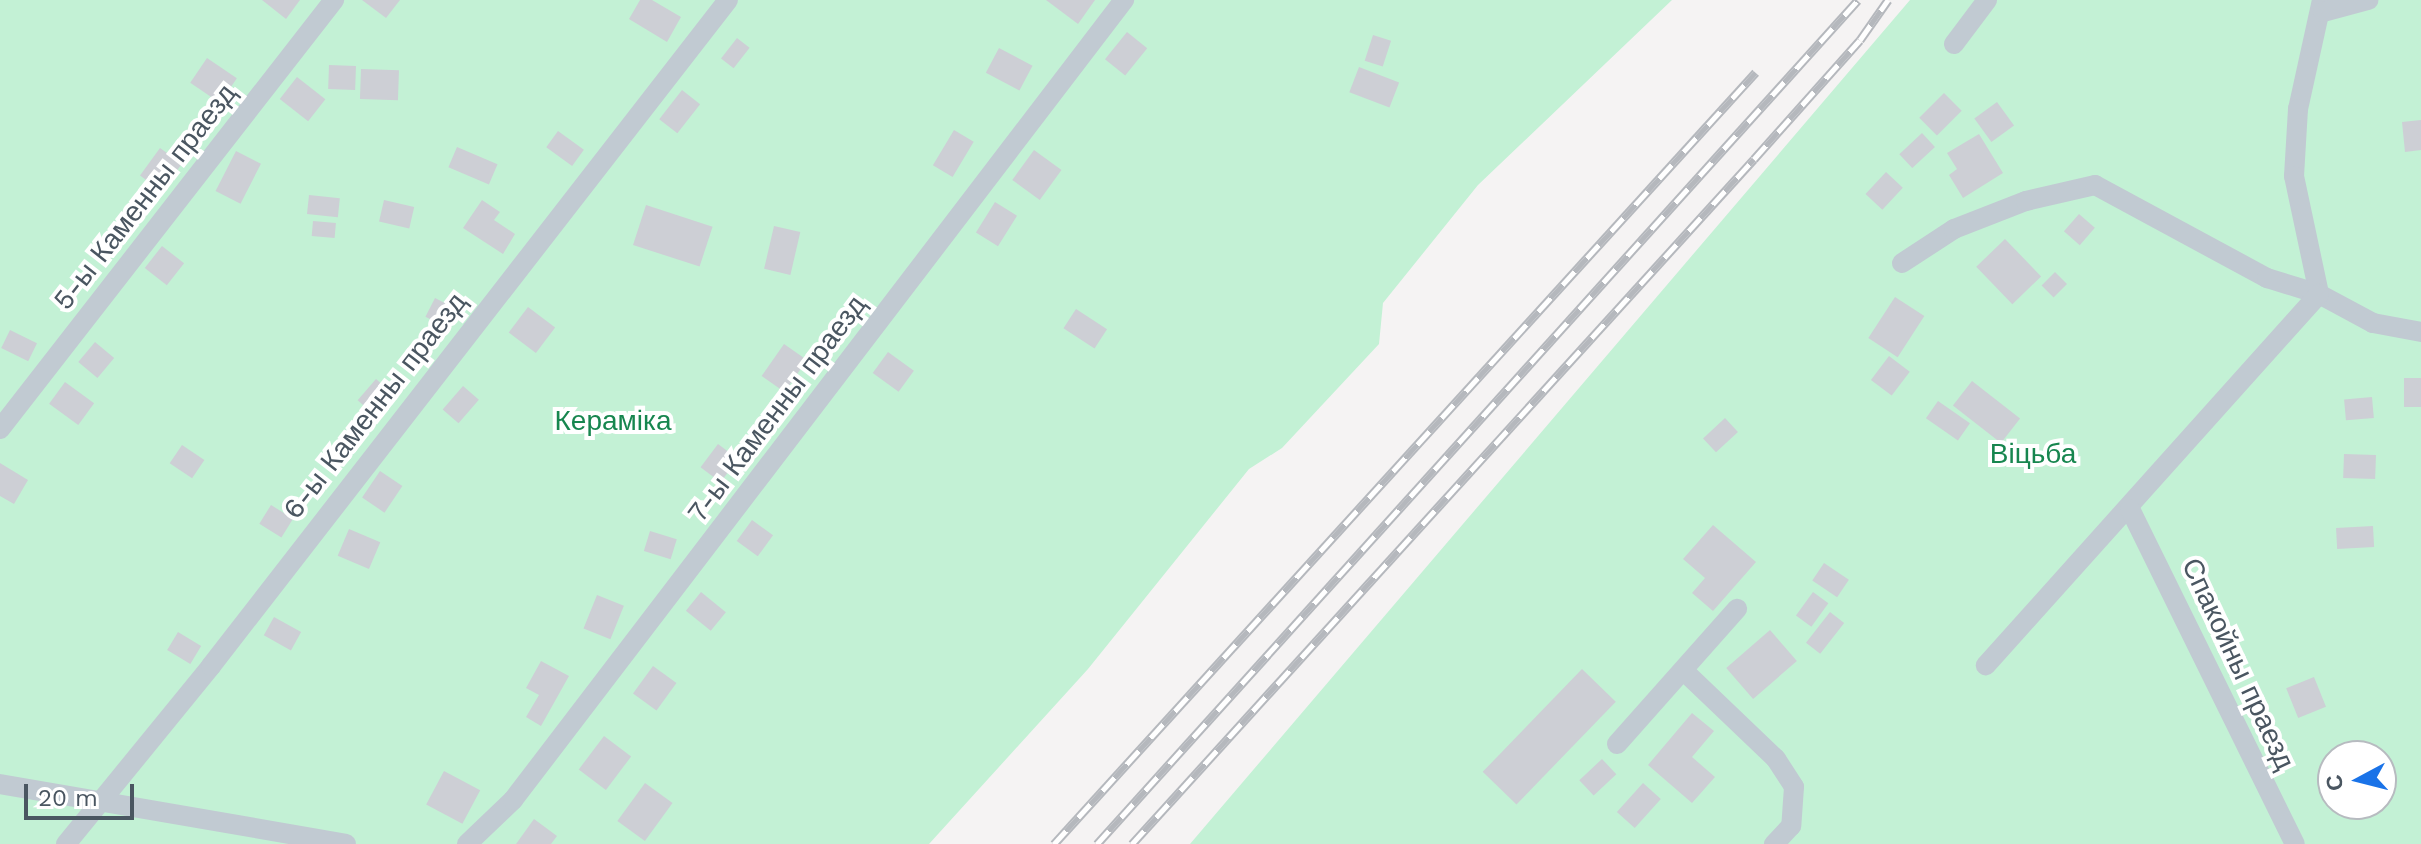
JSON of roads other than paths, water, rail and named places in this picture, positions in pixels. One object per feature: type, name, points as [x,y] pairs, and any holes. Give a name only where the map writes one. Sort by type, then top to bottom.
[{"type":"lane","name":"5-ы Каменны праезд","points":[[0,429],[334,0]]},
{"type":"lane","name":"6-ы Каменны праезд","points":[[66,844],[211,666],[728,0]]},
{"type":"lane","name":"7-ы Каменны праезд","points":[[467,844],[513,800],[1124,0]]},
{"type":"lane","points":[[1954,44],[1987,0]]},
{"type":"lane","points":[[2319,294],[2294,176],[2298,109],[2322,6],[2368,0]]},
{"type":"lane","points":[[1902,263],[1954,229],[2026,201],[2095,185],[2267,278],[2319,294],[2373,323],[2421,332]]},
{"type":"lane","points":[[1986,665],[2130,509],[2319,294]]},
{"type":"lane","name":"Спакойны праезд","points":[[2130,509],[2176,592],[2225,707],[2295,844]]},
{"type":"lane","points":[[1617,744],[1737,609]]},
{"type":"lane","points":[[1684,671],[1776,759],[1794,787],[1791,826],[1774,844]]},
{"type":"lane","points":[[0,784],[346,844]]},
{"type":"railway","points":[[1097,844],[1858,0]]},
{"type":"railway","points":[[1132,844],[1754,159],[1860,40],[1888,0]]},
{"type":"railway","points":[[1054,844],[1756,72]]},
{"type":"park label","name":"Кераміка","points":[[613,421]]},
{"type":"park label","name":"Віцьба","points":[[2033,454]]}]
